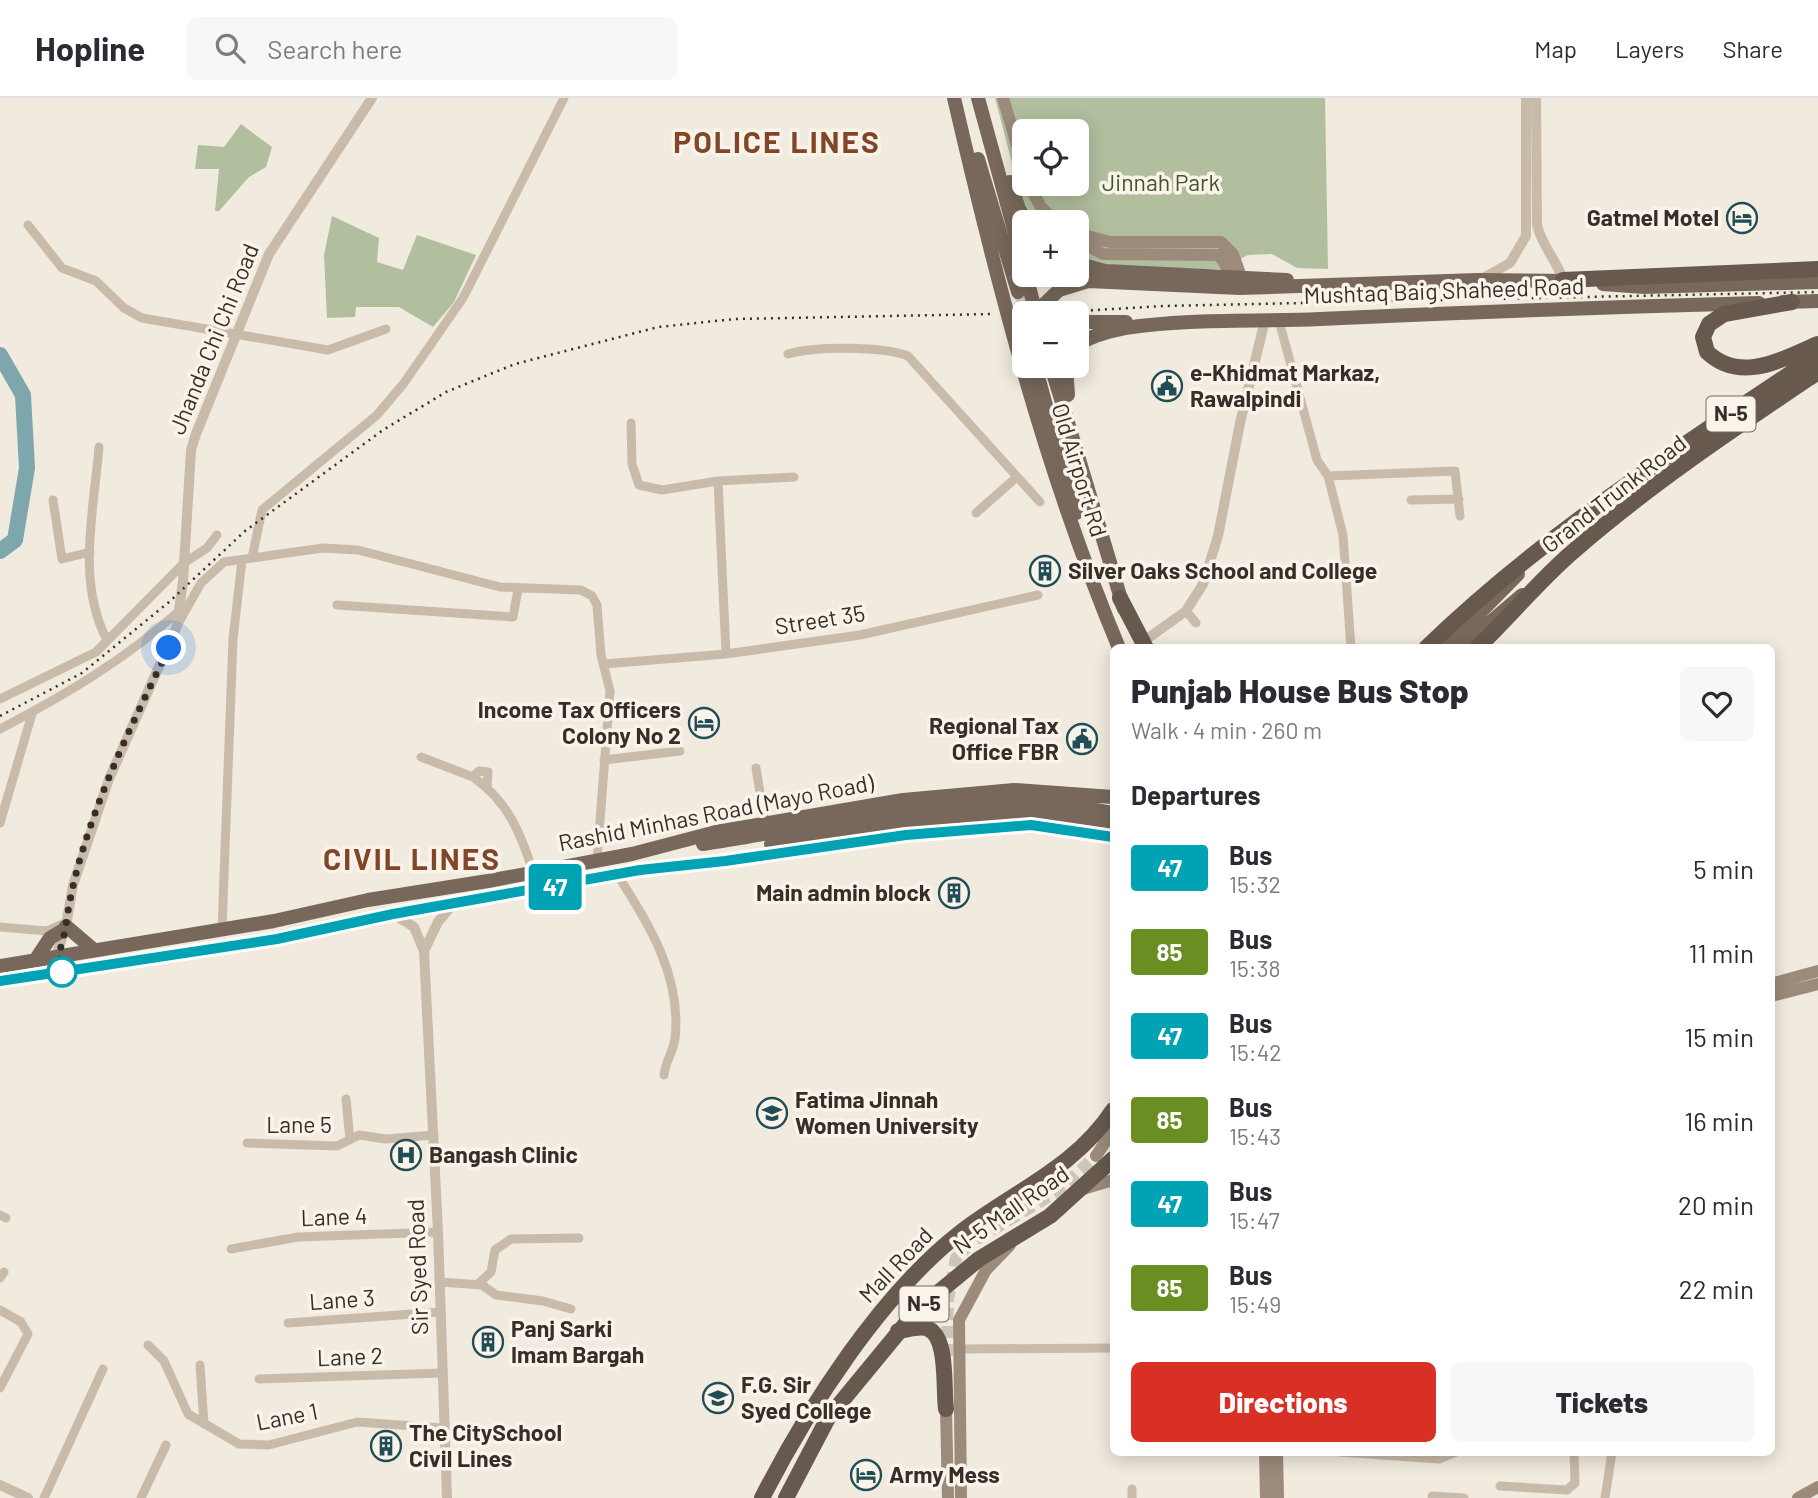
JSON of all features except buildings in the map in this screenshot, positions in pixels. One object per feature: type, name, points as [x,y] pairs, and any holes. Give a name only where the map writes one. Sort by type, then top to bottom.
[{"type":"highway","points":[[1563,280],[1818,269]]},
{"type":"highway","points":[[1792,302],[1724,314],[1714,319],[1703,337],[1707,352],[1721,362],[1747,368],[1776,362],[1818,344]]},
{"type":"highway","name":"Grand Trunk Road","points":[[1430,644],[1489,590],[1604,498],[1818,355]]},
{"type":"highway","name":"Grand Trunk Road","points":[[1543,580],[1574,550],[1651,488],[1818,373]]},
{"type":"highway","points":[[1777,401],[1818,387]]},
{"type":"highway","name":"N-5","points":[[1481,644],[1543,580]]},
{"type":"highway","points":[[1120,598],[1142,644]]},
{"type":"highway","name":"Mall Road","points":[[766,1491],[814,1408],[883,1308],[917,1270],[961,1232],[1069,1159],[1110,1113]]},
{"type":"highway","name":"N-5 Mall Road","points":[[786,1496],[828,1418],[917,1310],[979,1259],[1050,1216],[1110,1162]]},
{"type":"highway","points":[[898,1331],[924,1328],[934,1332],[942,1345],[946,1409]]},
{"type":"highway","points":[[814,1408],[802,1433],[801,1447],[806,1448],[828,1418]]},
{"type":"highway","points":[[766,1491],[798,1452],[786,1496]]},
{"type":"main road","name":"Old Airport Rd","points":[[954,98],[1012,311]]},
{"type":"main road","points":[[960,98],[1018,292]]},
{"type":"main road","points":[[979,98],[996,135],[1020,210]]},
{"type":"main road","points":[[979,98],[1012,221]]},
{"type":"main road","points":[[1003,98],[1012,128]]},
{"type":"main road","points":[[1089,236],[1110,242],[1221,242],[1233,254],[1241,283]]},
{"type":"main road","points":[[1089,246],[1103,254],[1219,255],[1228,269],[1223,278]]},
{"type":"main road","points":[[1089,267],[1105,271],[1223,278],[1241,283]]},
{"type":"main road","points":[[1048,301],[1059,290],[1088,281],[1345,286],[1477,280],[1563,280],[1644,287],[1818,282]]},
{"type":"main road","name":"Mushtaq Baig Shaheed Road","points":[[1089,340],[1103,333],[1125,328],[1208,320],[1272,321],[1524,309],[1818,301]]},
{"type":"main road","points":[[1089,322],[1208,320]]},
{"type":"main road","name":"Old Airport Rd","points":[[1030,378],[1073,533],[1117,644]]},
{"type":"main road","points":[[1031,378],[1079,522],[1094,588]]},
{"type":"main road","name":"Old Airport Rd","points":[[1055,378],[1120,598]]},
{"type":"main road","points":[[1065,378],[1078,457]]},
{"type":"main road","points":[[1449,644],[1531,559]]},
{"type":"main road","points":[[1464,644],[1487,622],[1543,580]]},
{"type":"main road","name":"Rashid Minhas Road (Mayo Road)","points":[[0,966],[632,854],[671,841],[902,800],[985,791],[1049,791],[1110,797]]},
{"type":"main road","points":[[632,854],[966,804],[1045,803],[1110,813]]},
{"type":"main road","points":[[640,870],[725,852],[967,815],[1036,814],[1110,824]]},
{"type":"main road","name":"Rashid Minhas Road (Mayo Road)","points":[[0,981],[277,939],[393,914],[640,870],[725,861],[906,835],[1003,825],[1054,827],[1110,836]]},
{"type":"main road","points":[[36,959],[44,944],[65,926],[94,950]]},
{"type":"main road","points":[[1775,983],[1818,971]]},
{"type":"main road","points":[[1775,995],[1818,984]]},
{"type":"main road","points":[[1096,1156],[1110,1135]]},
{"type":"main road","points":[[1083,1189],[1110,1181]]},
{"type":"main road","points":[[961,1498],[959,1320],[986,1270],[1017,1237]]},
{"type":"main road","points":[[946,1409],[948,1498]]},
{"type":"main road","points":[[1265,1456],[1266,1498]]},
{"type":"main road","points":[[1277,1456],[1278,1498]]},
{"type":"main road","points":[[1798,1498],[1818,1487]]},
{"type":"street","name":"Jhanda Chi Chi Road","points":[[43,975],[57,956],[73,885],[108,779],[177,626],[191,450],[234,335],[275,244],[372,98]]},
{"type":"street","points":[[222,928],[233,639],[246,559],[262,510],[377,415],[404,383],[455,308],[501,226],[564,98]]},
{"type":"street","points":[[1477,280],[1500,271],[1510,263],[1526,236],[1526,98]]},
{"type":"street","points":[[1536,98],[1538,225],[1541,243],[1559,269],[1563,280]]},
{"type":"street","points":[[28,225],[62,268],[96,281],[132,314],[166,324],[334,350],[386,329]]},
{"type":"street","points":[[1272,321],[1317,460],[1328,476],[1347,559],[1351,644]]},
{"type":"street","points":[[1143,644],[1186,611],[1203,584],[1218,536],[1240,423],[1272,321]]},
{"type":"street","points":[[788,354],[802,350],[836,349],[898,352],[908,356],[1040,502]]},
{"type":"street","points":[[631,422],[632,464],[639,485],[662,490],[718,481],[794,477]]},
{"type":"street","points":[[99,447],[90,552],[94,607],[107,640]]},
{"type":"street","points":[[1328,476],[1449,469],[1455,471],[1458,477],[1460,516]]},
{"type":"street","points":[[976,513],[1017,477]]},
{"type":"street","points":[[718,481],[726,653]]},
{"type":"street","points":[[1411,500],[1459,499]]},
{"type":"street","points":[[53,500],[61,559],[90,552]]},
{"type":"street","points":[[0,699],[96,652],[184,563],[207,548],[217,535]]},
{"type":"street","points":[[177,626],[201,583],[224,562],[323,548],[358,550],[385,559],[518,589],[581,590],[592,596],[597,605],[610,691],[597,860]]},
{"type":"street","points":[[337,605],[513,617],[518,589]]},
{"type":"street","name":"Street 35","points":[[604,664],[726,653],[860,635],[1038,595]]},
{"type":"street","points":[[0,729],[32,714],[108,668],[180,610]]},
{"type":"street","points":[[1186,611],[1196,623]]},
{"type":"street","points":[[0,823],[32,714]]},
{"type":"street","points":[[604,760],[680,751]]},
{"type":"street","points":[[421,757],[473,777],[480,771],[488,772],[487,787],[516,825],[533,872]]},
{"type":"street","points":[[756,768],[765,823]]},
{"type":"street","points":[[617,874],[643,915],[669,972],[675,1039],[664,1075]]},
{"type":"street","points":[[424,951],[438,922],[454,903]]},
{"type":"street","name":"Sir Syed Road","points":[[393,914],[414,927],[424,951],[439,1232],[447,1498]]},
{"type":"street","points":[[0,927],[47,931],[65,926]]},
{"type":"street","name":"Lane 5","points":[[346,1099],[350,1140]]},
{"type":"street","name":"Lane 5","points":[[247,1143],[338,1146],[359,1135],[386,1139],[434,1135]]},
{"type":"street","name":"Lane 4","points":[[231,1249],[298,1237],[439,1232]]},
{"type":"street","points":[[478,1284],[491,1272],[495,1250],[510,1239],[579,1238]]},
{"type":"street","points":[[440,1282],[478,1284],[496,1295],[543,1301],[571,1309]]},
{"type":"street","points":[[0,1310],[21,1322],[28,1334],[0,1388]]},
{"type":"street","name":"Lane 3","points":[[288,1323],[441,1312]]},
{"type":"street","name":"Lane 1","points":[[148,1345],[164,1361],[188,1414],[239,1444],[269,1445],[357,1422],[443,1428]]},
{"type":"street","points":[[959,1349],[1110,1348]]},
{"type":"street","points":[[200,1365],[204,1424]]},
{"type":"street","points":[[44,1498],[103,1369]]},
{"type":"street","name":"Lane 2","points":[[259,1379],[442,1373]]},
{"type":"street","points":[[141,1498],[166,1445]]},
{"type":"street","points":[[1396,1456],[1439,1459],[1446,1456]]},
{"type":"street","points":[[1500,1486],[1567,1490],[1575,1483],[1574,1456]]},
{"type":"street","points":[[1605,1498],[1611,1456]]},
{"type":"street","points":[[0,1485],[11,1495],[28,1498]]},
{"type":"street","points":[[1432,1496],[1464,1498]]},
{"type":"green space","name":"Jinnah Park","points":[[995,98],[1325,98],[1328,269],[1297,268],[1272,254],[1248,255],[1221,269],[1114,268],[1089,262],[1089,210],[1029,210],[1021,196],[1089,196],[1089,119],[1012,119],[1012,163]]},
{"type":"green space","points":[[241,124],[272,147],[266,167],[249,177],[219,211],[215,211],[219,169],[195,169],[198,145],[224,147]]},
{"type":"green space","points":[[332,216],[379,238],[377,262],[403,270],[417,235],[476,255],[454,302],[433,327],[399,307],[356,307],[355,317],[327,318],[324,255]]},
{"type":"waterway","points":[[0,355],[23,395],[27,468],[15,540],[0,551]]},
{"type":"tunnel","points":[[1018,292],[1026,301]]},
{"type":"tunnel","points":[[947,1356],[948,1300],[956,1258],[972,1242],[1058,1191],[1096,1156]]},
{"type":"railway","points":[[1089,310],[1163,306],[1818,292]]},
{"type":"railway","points":[[0,716],[82,673],[169,602],[245,531],[383,430],[446,392],[515,364],[658,327],[735,319],[993,314]]},
{"type":"bus line","name":"47","points":[[0,981],[277,939],[393,914],[640,870],[725,861],[906,835],[1003,825],[1031,825],[1110,836]]},
{"type":"place","name":"Gatmel Motel","points":[[1742,218]]},
{"type":"place","name":"e-Khidmat Markaz, Rawalpindi","points":[[1167,386]]},
{"type":"place","name":"Silver Oaks School and College","points":[[1045,571]]},
{"type":"place","name":"Income Tax Officers Colony No 2","points":[[704,723]]},
{"type":"place","name":"Regional Tax Office FBR","points":[[1082,739]]},
{"type":"place","name":"Main admin block","points":[[954,893]]},
{"type":"place","name":"Fatima Jinnah Women University","points":[[772,1113]]},
{"type":"place","name":"Bangash Clinic","points":[[406,1155]]},
{"type":"place","name":"Panj Sarki Imam Bargah","points":[[488,1342]]},
{"type":"place","name":"F.G. Sir Syed College","points":[[718,1398]]},
{"type":"place","name":"The CitySchool Civil Lines","points":[[386,1446]]},
{"type":"place","name":"Army Mess","points":[[866,1475]]},
{"type":"district","name":"POLICE LINES","points":[[777,143]]},
{"type":"district","name":"CIVIL LINES","points":[[412,860]]},
{"type":"route","points":[[62,972],[57,956],[66,926],[67,910],[108,779],[169,648]]}]
